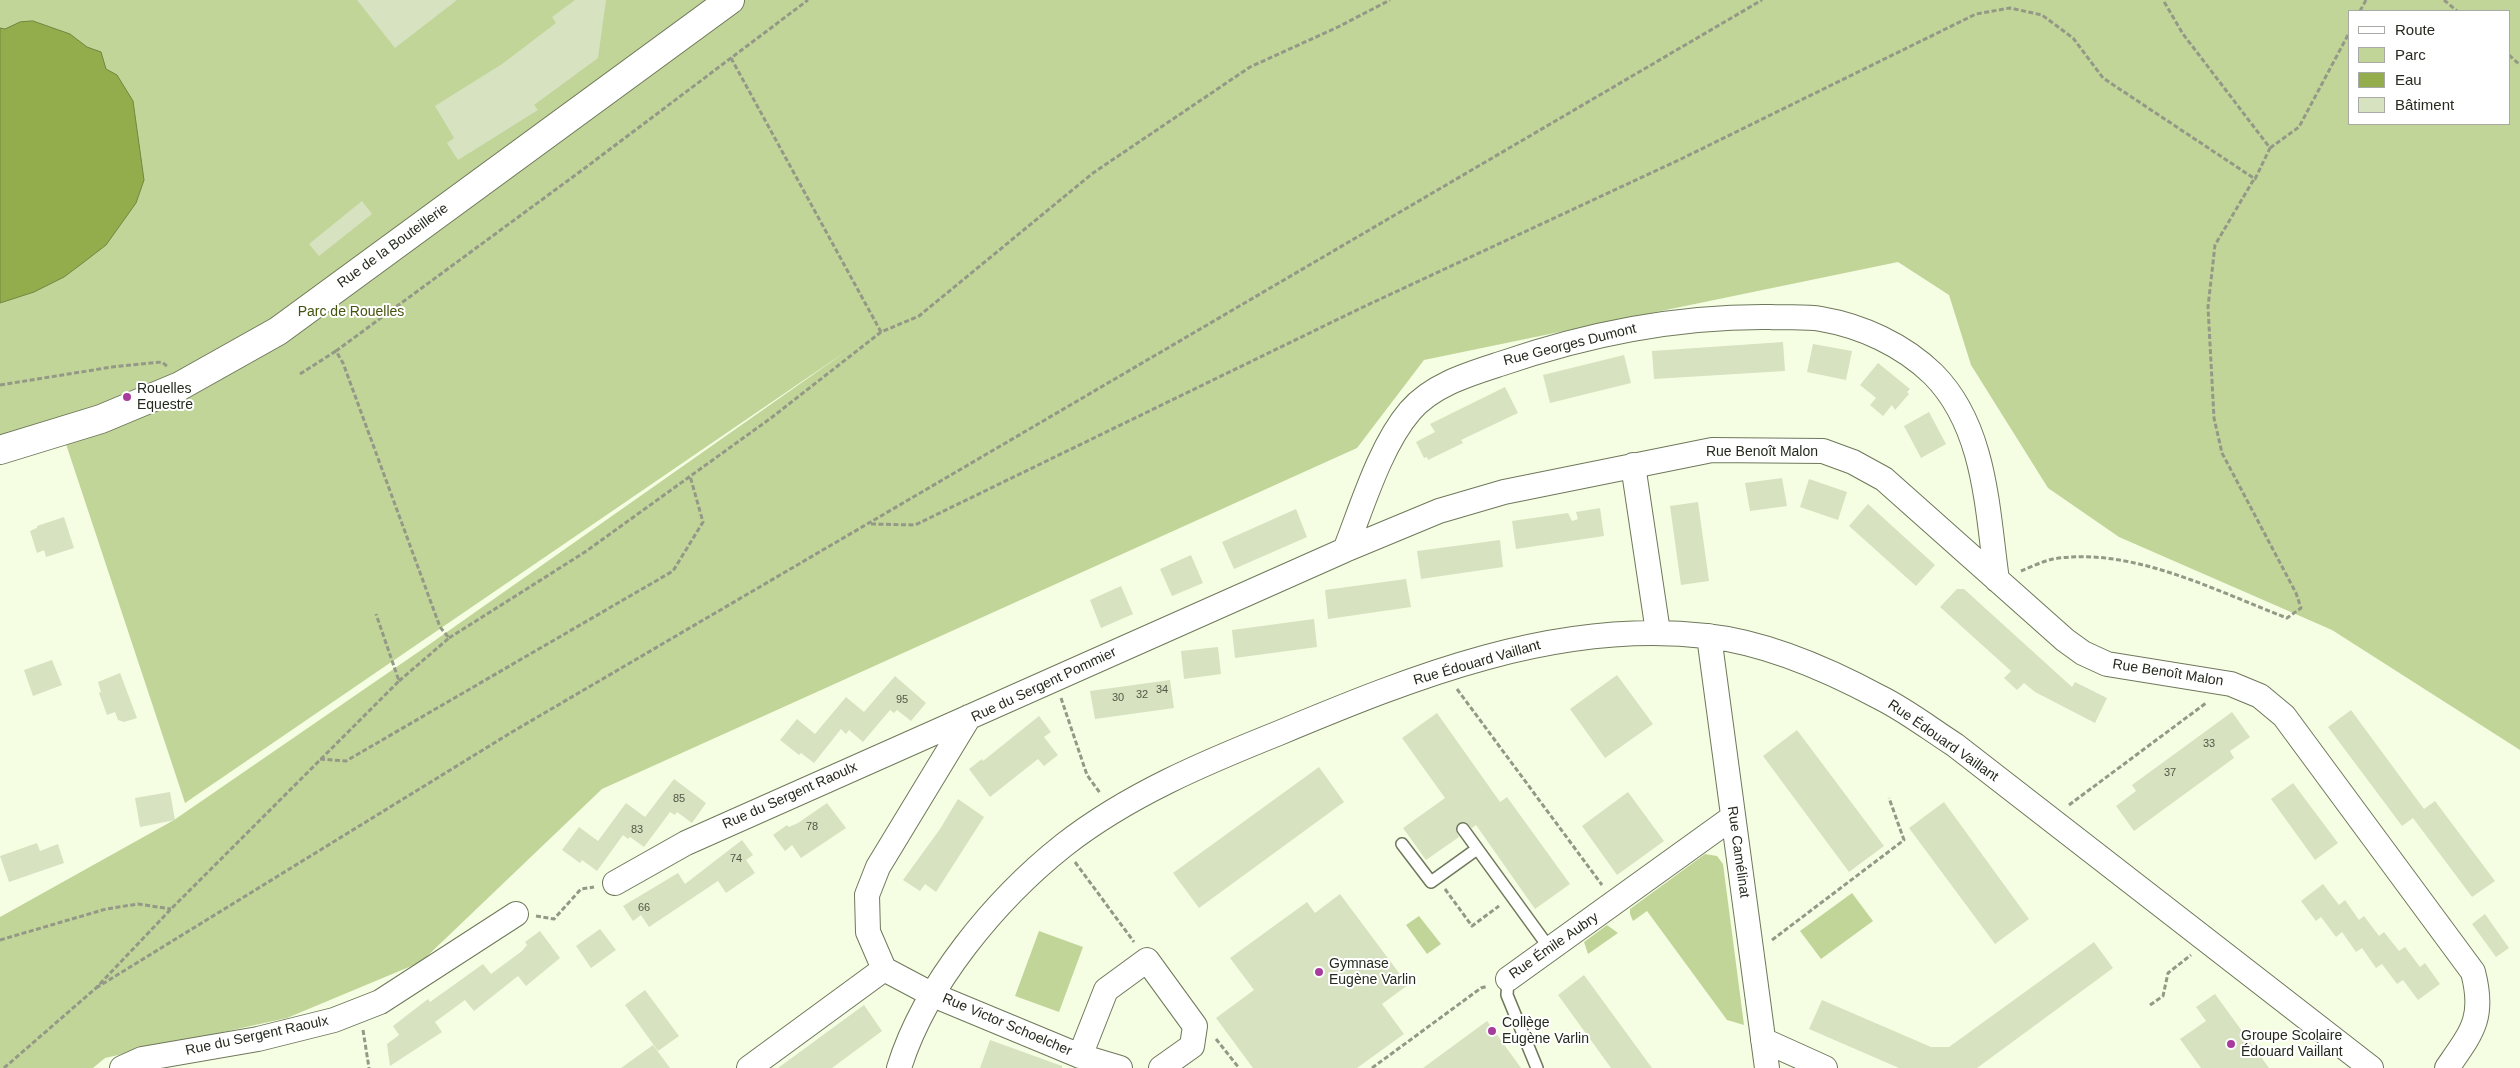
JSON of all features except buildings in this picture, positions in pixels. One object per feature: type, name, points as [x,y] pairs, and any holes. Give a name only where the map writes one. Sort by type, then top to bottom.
[{"type":"street","name":"Rue de la Bouteillerie","points":[[0,450],[20,446],[102,419],[180,386],[278,331],[730,0]]},
{"type":"street","name":"Rue Georges Dumont","points":[[1345,550],[1391,438],[1411,410],[1440,387],[1529,354],[1610,332],[1671,322],[1738,317],[1819,318],[1858,327],[1898,347],[1933,374],[1956,404],[1972,437],[1983,482],[1997,580]]},
{"type":"street","name":"Rue Benoît Malon","points":[[1345,550],[1439,511],[1504,492],[1633,464],[1712,450],[1822,451],[1853,462],[1884,479],[2065,640],[2084,653],[2107,664],[2220,681],[2260,696],[2284,716],[2473,972],[2478,992],[2473,1030],[2447,1068]]},
{"type":"street","points":[[1633,464],[1658,632]]},
{"type":"street","name":"Rue du Sergent Pommier","points":[[884,969],[868,932],[867,895],[878,867],[968,717],[1345,550]]},
{"type":"street","name":"Rue Édouard Vaillant","points":[[899,1068],[904,1052],[933,995],[955,961],[1007,898],[1063,846],[1112,811],[1223,756],[1343,706],[1444,670],[1521,648],[1592,635],[1658,632],[1709,636],[1790,657],[1882,698],[1954,745],[2371,1068]]},
{"type":"street","name":"Rue Camélinat","points":[[1709,636],[1767,1068]]},
{"type":"street","name":"Rue du Sergent Raoulx","points":[[615,883],[686,843],[968,717]]},
{"type":"street","name":"Rue Émile Aubry","points":[[1508,979],[1733,817]]},
{"type":"street","name":"Rue du Sergent Raoulx","points":[[122,1068],[142,1059],[258,1039],[334,1020],[360,1010],[380,1002],[516,914]]},
{"type":"street","points":[[1147,960],[1195,1026],[1192,1046],[1161,1068]]},
{"type":"street","name":"Rue Victor Schoelcher","points":[[1080,1056],[1106,990],[1147,960]]},
{"type":"street","points":[[749,1068],[884,969],[933,995]]},
{"type":"street","name":"Rue Victor Schoelcher","points":[[933,995],[1080,1056],[1120,1068]]},
{"type":"street","points":[[1763,1040],[1825,1068]]},
{"type":"lane","points":[[1463,829],[1550,949]]},
{"type":"lane","points":[[1402,844],[1430,882],[1477,849]]},
{"type":"lane","points":[[1508,979],[1507,995],[1537,1068]]},
{"type":"path","points":[[300,374],[336,351],[808,0]]},
{"type":"path","points":[[4,1068],[96,988],[399,681],[450,638],[585,552],[771,418],[881,332],[919,316],[1092,173],[1250,67],[1338,27],[1390,0]]},
{"type":"path","points":[[96,988],[512,732],[1762,0]]},
{"type":"path","points":[[2163,0],[2183,34],[2270,148]]},
{"type":"path","points":[[2444,0],[2456,10]]},
{"type":"path","points":[[870,524],[915,525],[1361,308],[1681,159],[1976,14],[2010,8],[2042,15],[2074,38],[2103,78],[2254,179]]},
{"type":"path","points":[[1997,580],[2052,559],[2109,557],[2162,570],[2287,618],[2301,608],[2296,593],[2222,453],[2214,418],[2208,307],[2215,245],[2270,148],[2299,127],[2348,35]]},
{"type":"path","points":[[2510,56],[2520,65]]},
{"type":"path","points":[[732,58],[881,332]]},
{"type":"path","points":[[336,351],[343,363],[440,627],[450,638]]},
{"type":"path","points":[[0,385],[112,366],[162,362],[172,371],[180,386]]},
{"type":"path","points":[[320,760],[346,761],[673,571],[703,522],[690,476]]},
{"type":"path","points":[[376,614],[399,681]]},
{"type":"path","points":[[1444,670],[1615,903]]},
{"type":"path","points":[[1055,679],[1087,775],[1112,811]]},
{"type":"path","points":[[2050,819],[2205,704],[2220,681]]},
{"type":"path","points":[[1752,956],[1904,840],[1889,798]]},
{"type":"path","points":[[1063,846],[1147,960]]},
{"type":"path","points":[[1437,878],[1472,926],[1512,897]]},
{"type":"path","points":[[516,914],[554,918],[581,889],[615,883]]},
{"type":"path","points":[[0,940],[106,909],[138,904],[171,910]]},
{"type":"path","points":[[2150,1005],[2164,996],[2168,973],[2209,942]]},
{"type":"path","name":"Rue Émile Aubry","points":[[1372,1068],[1481,988],[1508,979]]},
{"type":"path","points":[[360,1010],[369,1068]]},
{"type":"green space","name":"Parc de Rouelles","points":[[0,0],[2520,0],[2520,750],[2332,630],[2119,537],[2048,488],[1971,365],[1949,295],[1898,262],[1424,360],[1357,448],[602,789],[421,962],[287,1018],[105,1058],[93,1068],[0,1068],[0,917],[174,820],[427,646],[848,350],[185,803],[58,420],[0,435]]},
{"type":"green space","points":[[1705,854],[1717,856],[1723,864],[1744,1025],[1727,1020],[1647,911],[1633,921],[1630,914],[1630,909]]},
{"type":"green space","points":[[1852,893],[1873,921],[1821,959],[1800,931]]},
{"type":"green space","points":[[1419,916],[1441,944],[1427,954],[1406,925]]},
{"type":"green space","points":[[1607,925],[1618,933],[1588,954],[1584,942]]},
{"type":"green space","points":[[1039,931],[1083,947],[1059,1012],[1015,996]]},
{"type":"water","points":[[33,21],[70,34],[87,47],[101,52],[106,69],[117,75],[133,101],[144,180],[136,203],[106,245],[64,277],[34,292],[0,303],[0,28],[5,29],[20,22]]},
{"type":"place","name":"Rouelles Equestre","points":[[127,397]]},
{"type":"place","name":"Gymnase Eugène Varlin","points":[[1319,972]]},
{"type":"place","name":"Collège Eugène Varlin","points":[[1492,1031]]},
{"type":"place","name":"Groupe Scolaire Édouard Vaillant","points":[[2231,1044]]}]
